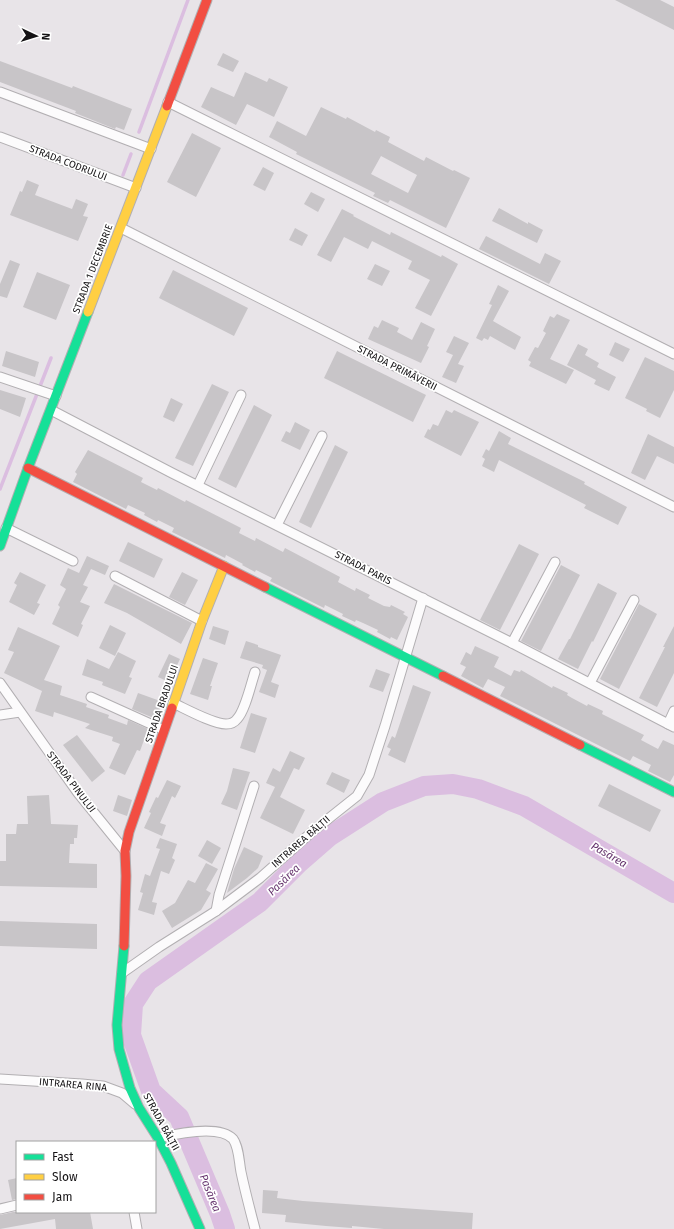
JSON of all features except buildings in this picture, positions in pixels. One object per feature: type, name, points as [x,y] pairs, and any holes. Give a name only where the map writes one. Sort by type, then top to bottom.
[{"type":"street","name":"STRADA 1 DECEMBRIE","points":[[0,546],[28,468],[207,0]]},
{"type":"street","points":[[0,92],[151,149]]},
{"type":"street","points":[[168,102],[674,354]]},
{"type":"street","name":"STRADA CODRULUI","points":[[0,137],[136,188]]},
{"type":"street","name":"STRADA PRIMĂVERII","points":[[121,228],[674,507]]},
{"type":"street","points":[[0,377],[56,396]]},
{"type":"street","points":[[198,485],[241,395]]},
{"type":"street","name":"STRADA PARIS","points":[[51,410],[166,470],[423,598],[671,725]]},
{"type":"street","points":[[277,525],[322,436]]},
{"type":"street","points":[[28,468],[406,656],[674,792]]},
{"type":"street","points":[[6,528],[73,561]]},
{"type":"street","points":[[512,643],[555,562]]},
{"type":"street","name":"STRADA BRADULUI","points":[[122,973],[126,876],[125,850],[129,832],[202,621],[224,566]]},
{"type":"street","points":[[115,576],[202,621]]},
{"type":"street","name":"INTRAREA BĂLȚII","points":[[122,973],[159,947],[216,911],[260,878],[313,831],[357,796],[369,775],[423,598]]},
{"type":"street","points":[[590,684],[634,600]]},
{"type":"street","points":[[174,703],[213,721],[232,724],[238,719],[255,672]]},
{"type":"street","name":"STRADA PINULUI","points":[[0,683],[78,792],[125,850]]},
{"type":"street","points":[[91,697],[164,730]]},
{"type":"street","points":[[671,725],[674,711]]},
{"type":"street","points":[[0,715],[20,712]]},
{"type":"street","points":[[216,911],[221,889],[254,786]]},
{"type":"street","name":"STRADA BĂLȚII","points":[[122,973],[117,1025],[119,1049],[130,1088],[139,1108],[158,1138],[171,1163],[200,1229]]},
{"type":"street","name":"INTRAREA RINA","points":[[0,1079],[103,1086],[122,1093],[139,1108]]},
{"type":"street","points":[[158,1138],[180,1133],[220,1132],[233,1140],[237,1150],[245,1192],[255,1229]]},
{"type":"street","points":[[0,1209],[16,1205]]},
{"type":"street","points":[[134,1213],[137,1229]]},
{"type":"waterway","points":[[139,132],[188,0]]},
{"type":"waterway","points":[[123,175],[131,154]]},
{"type":"waterway","points":[[0,489],[51,358]]},
{"type":"waterway","name":"Pasărea","points":[[225,1229],[179,1117],[151,1091],[131,1035],[133,1004],[148,981],[260,902],[299,863],[330,836],[383,802],[424,786],[453,784],[478,789],[524,806],[674,893]]},
{"type":"traffic: fast","points":[[0,546],[28,468],[88,312]]},
{"type":"traffic: fast","points":[[265,587],[443,676]]},
{"type":"traffic: fast","points":[[580,745],[674,792]]},
{"type":"traffic: fast","points":[[124,946],[117,1025],[119,1049],[130,1088],[139,1108],[158,1138],[171,1163],[200,1229]]},
{"type":"traffic: slow","points":[[88,312],[167,106]]},
{"type":"traffic: slow","points":[[172,708],[202,621],[224,566]]},
{"type":"traffic: jam","points":[[167,106],[207,0]]},
{"type":"traffic: jam","points":[[28,468],[265,587]]},
{"type":"traffic: jam","points":[[443,676],[580,745]]},
{"type":"traffic: jam","points":[[124,946],[126,876],[125,851],[129,832],[172,708]]}]
